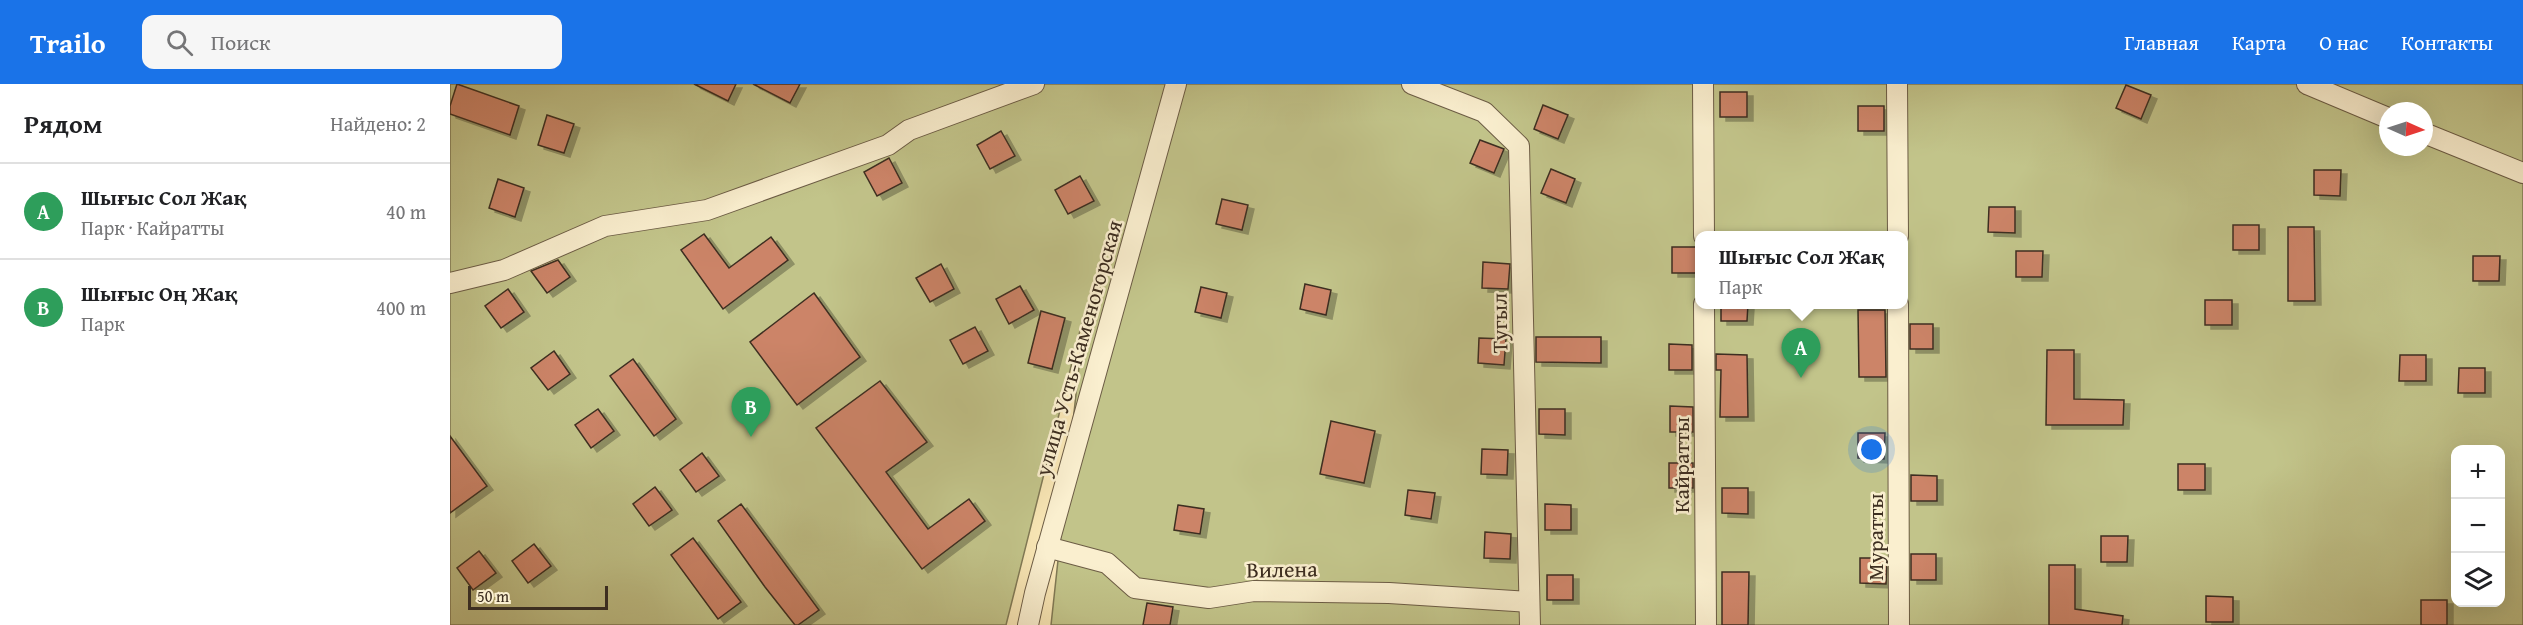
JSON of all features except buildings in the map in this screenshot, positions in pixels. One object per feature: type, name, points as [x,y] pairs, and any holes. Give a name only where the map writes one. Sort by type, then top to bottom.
[{"type":"street","points":[[450,283],[504,270],[605,226],[707,210],[888,145],[909,130],[1034,84]]},
{"type":"street","name":"улица Усть-Каменогорская","points":[[1028,625],[1047,547],[1176,84]]},
{"type":"street","name":"Тугыл","points":[[1412,84],[1484,112],[1519,146],[1530,625]]},
{"type":"street","points":[[1703,84],[1704,231]]},
{"type":"street","points":[[1897,84],[1898,231]]},
{"type":"street","points":[[2307,84],[2379,114]]},
{"type":"street","points":[[2433,137],[2523,173]]},
{"type":"street","name":"Кайратты","points":[[1704,309],[1706,625]]},
{"type":"street","name":"Муратты","points":[[1898,309],[1899,625]]},
{"type":"street","name":"Вилена","points":[[1047,547],[1107,563],[1135,588],[1209,598],[1254,591],[1389,593],[1529,602]]},
{"type":"green space","points":[[450,84],[2523,84],[2523,625],[1051,625],[1085,311],[1006,625],[450,625]]},
{"type":"place","name":"Шығыс Сол Жақ","points":[[1801,378]]},
{"type":"place","name":"Шығыс Оң Жақ","points":[[751,437]]}]
